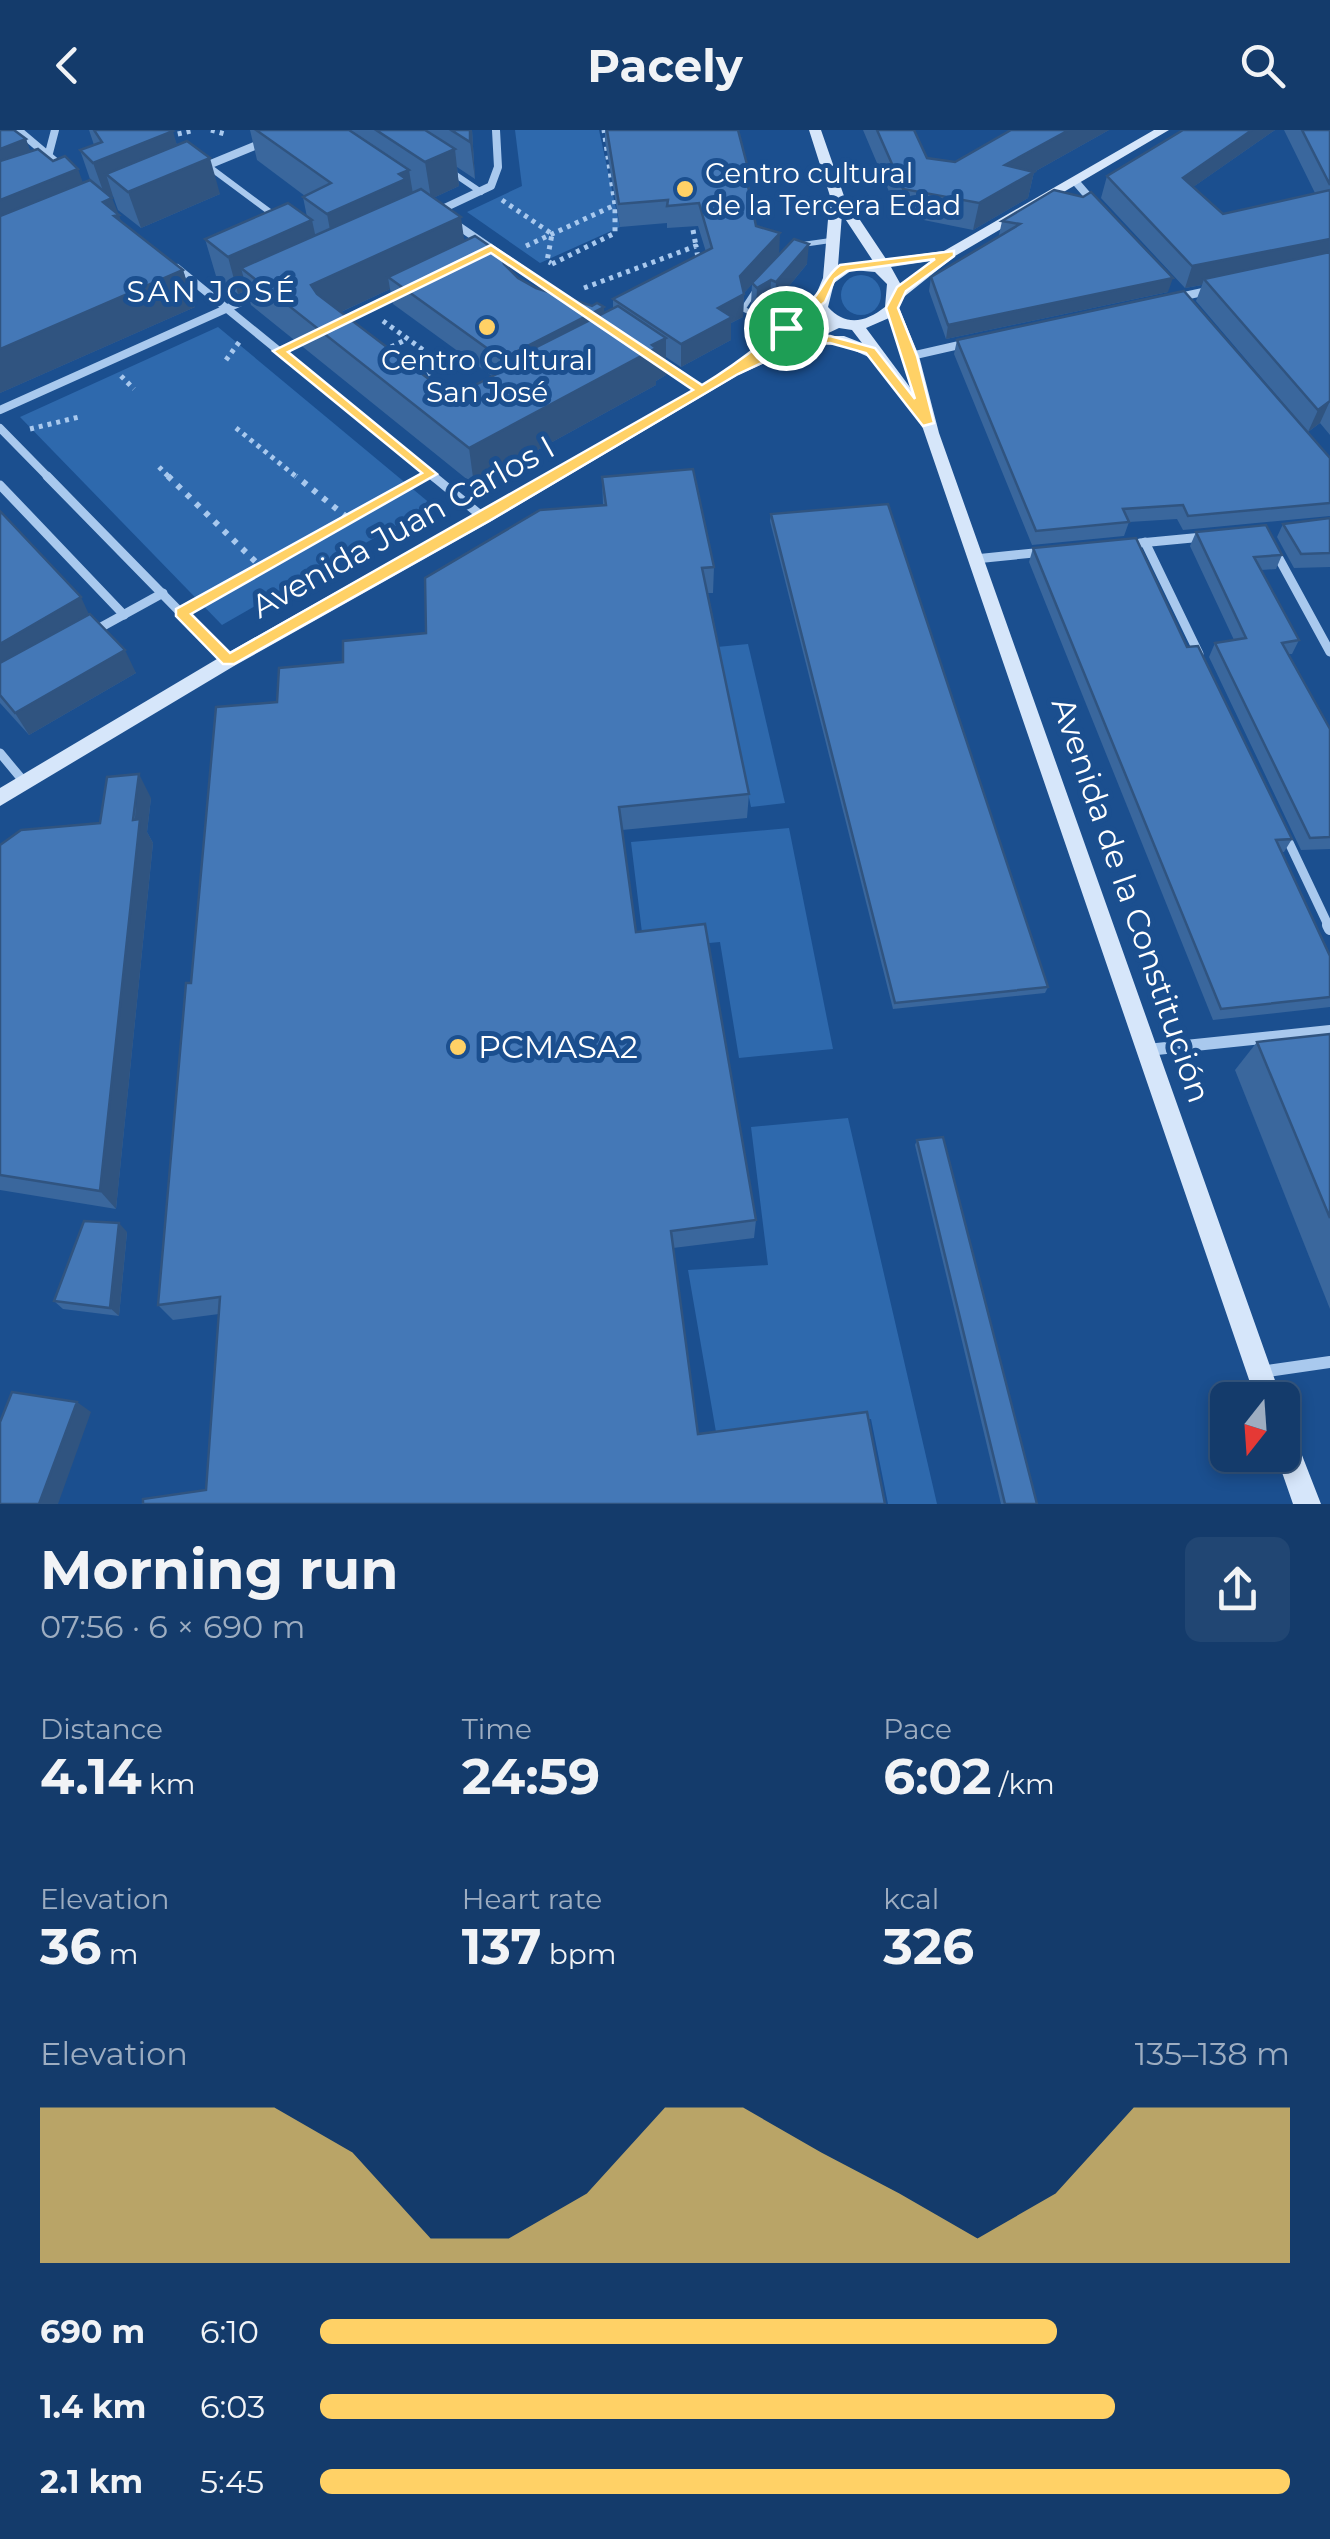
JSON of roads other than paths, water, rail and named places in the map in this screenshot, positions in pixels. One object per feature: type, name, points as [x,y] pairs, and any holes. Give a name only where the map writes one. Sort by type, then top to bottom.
[{"type":"main road","points":[[815,130],[837,196],[892,279],[893,303]]},
{"type":"main road","points":[[837,196],[830,277],[821,299],[826,314],[838,323],[857,326],[877,321],[945,254],[1163,130]]},
{"type":"main road","points":[[865,239],[897,253],[945,254]]},
{"type":"main road","points":[[830,277],[844,268],[945,254]]},
{"type":"main road","points":[[862,265],[882,270],[892,279]]},
{"type":"main road","name":"Avenida Juan Carlos I","points":[[733,372],[821,299]]},
{"type":"main road","name":"Avenida de la Constitución","points":[[893,303],[928,423],[1263,1382]]},
{"type":"main road","name":"Avenida Juan Carlos I","points":[[0,798],[228,660],[484,518],[733,372],[838,323]]},
{"type":"main road","name":"Avenida de la Constitución","points":[[857,326],[928,423]]},
{"type":"main road","points":[[798,342],[844,341],[880,358]]},
{"type":"main road","points":[[1296,1472],[1308,1504]]},
{"type":"street","points":[[18,130],[67,172],[50,178]]},
{"type":"street","points":[[49,153],[55,130]]},
{"type":"street","points":[[426,216],[493,185],[500,174],[496,130]]},
{"type":"street","points":[[191,173],[271,139]]},
{"type":"street","points":[[435,161],[481,192]]},
{"type":"street","points":[[208,166],[287,224]]},
{"type":"street","points":[[1075,181],[1098,206]]},
{"type":"street","points":[[421,202],[576,306]]},
{"type":"street","points":[[473,257],[491,249]]},
{"type":"street","points":[[165,258],[484,518]]},
{"type":"street","points":[[1164,300],[1227,286]]},
{"type":"street","points":[[1174,288],[1192,307]]},
{"type":"street","points":[[0,410],[270,289]]},
{"type":"street","points":[[330,326],[402,292]]},
{"type":"street","points":[[911,356],[976,342]]},
{"type":"street","points":[[648,354],[702,390]]},
{"type":"street","points":[[0,428],[228,660]]},
{"type":"street","points":[[0,485],[124,615]]},
{"type":"street","points":[[1127,544],[1224,535]]},
{"type":"street","points":[[1146,542],[1206,670]]},
{"type":"street","points":[[1274,548],[1330,652]]},
{"type":"street","points":[[975,559],[1052,552]]},
{"type":"street","points":[[78,640],[163,594]]},
{"type":"street","points":[[0,753],[25,783]]},
{"type":"street","points":[[1280,825],[1330,929]]},
{"type":"street","points":[[1147,1050],[1330,1031]]},
{"type":"street","points":[[1259,1372],[1330,1362]]},
{"type":"lane","points":[[788,251],[798,245],[834,240]]},
{"type":"lane","points":[[766,276],[744,302],[743,309],[786,328]]},
{"type":"place","name":"Centro cultural de la Tercera Edad","points":[[685,189]]},
{"type":"place","name":"Centro Cultural San José","points":[[487,327]]},
{"type":"place","name":"PCMASA2","points":[[458,1047]]},
{"type":"district","name":"SAN JOSÉ","points":[[212,292]]}]
